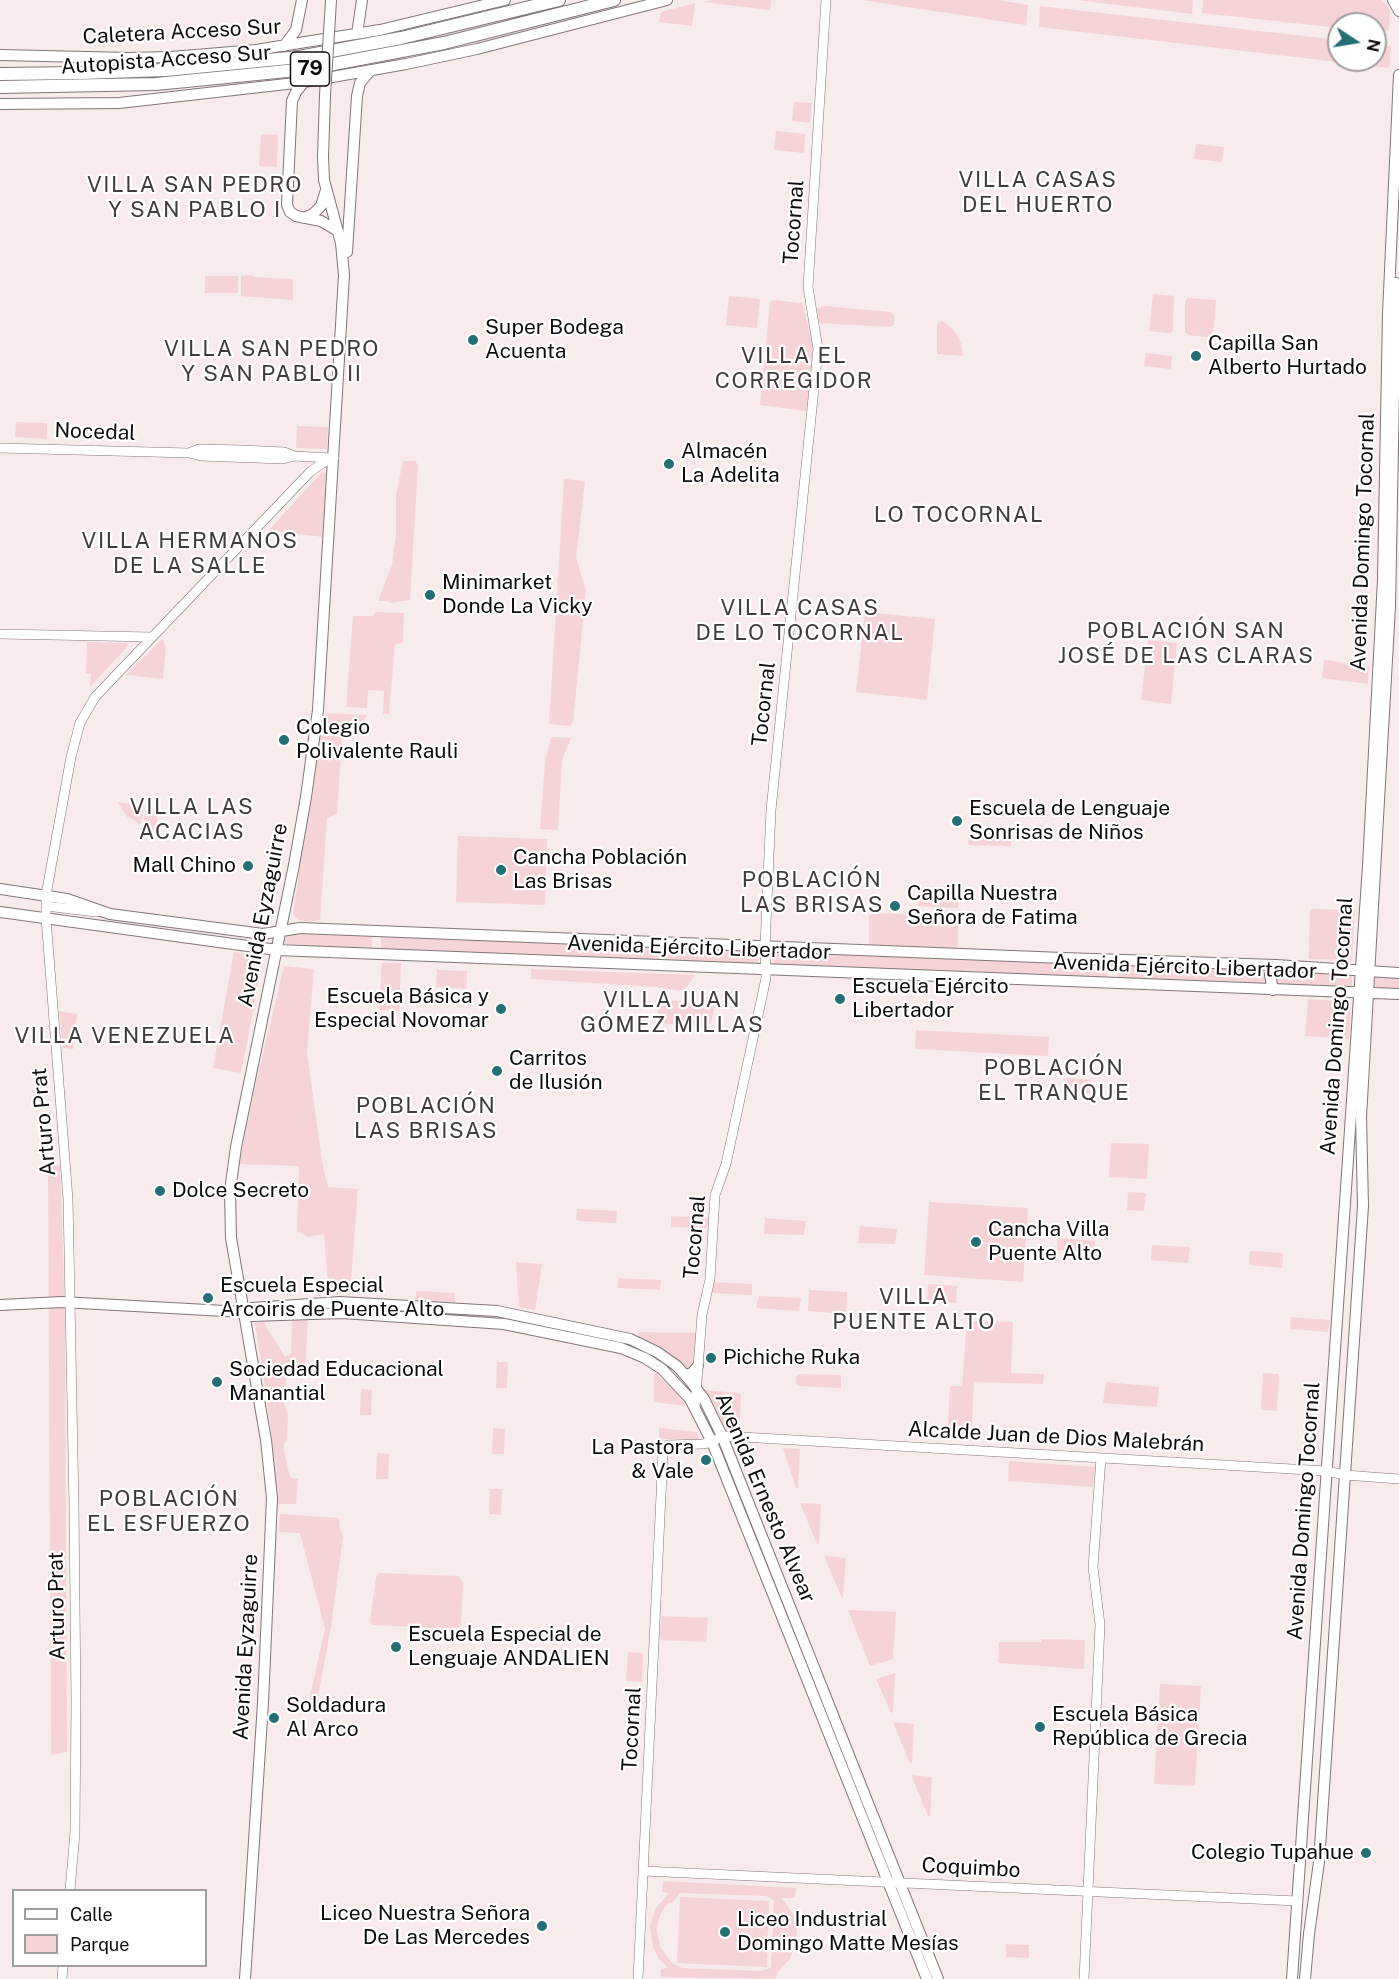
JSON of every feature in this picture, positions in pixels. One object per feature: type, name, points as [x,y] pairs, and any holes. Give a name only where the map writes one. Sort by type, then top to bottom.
[{"type":"highway","name":"Autopista Acceso Sur","points":[[0,74],[166,70],[298,57],[401,38],[559,0]]},
{"type":"highway","name":"Autopista Acceso Sur","points":[[0,87],[156,84],[307,69],[444,43],[614,0]]},
{"type":"main road","points":[[284,46],[294,36],[302,0]]},
{"type":"main road","name":"Avenida Eyzaguirre","points":[[245,1979],[261,1736],[272,1498],[269,1459],[230,1228],[231,1177],[285,910],[306,796],[318,710],[344,275],[343,254],[326,190],[323,157],[331,0]]},
{"type":"main road","name":"Caletera Acceso Sur","points":[[0,56],[171,57],[284,46],[380,30],[505,0]]},
{"type":"main road","points":[[0,104],[119,104],[304,82],[370,71],[515,40],[667,0]]},
{"type":"main road","points":[[1393,0],[1399,11]]},
{"type":"main road","points":[[361,5],[369,24],[380,30]]},
{"type":"main road","points":[[357,34],[361,5]]},
{"type":"main road","points":[[300,17],[306,31],[317,41]]},
{"type":"main road","points":[[344,275],[357,96],[360,83],[370,71]]},
{"type":"main road","name":"Avenida Domingo Tocornal","points":[[1365,970],[1383,579],[1388,314],[1399,75]]},
{"type":"main road","points":[[340,76],[350,83],[357,96]]},
{"type":"main road","points":[[304,82],[296,92],[292,106],[286,202],[290,212],[303,218],[321,221],[338,231]]},
{"type":"main road","points":[[269,87],[284,94],[292,106]]},
{"type":"main road","points":[[303,218],[313,214],[321,206],[326,190],[341,196],[350,190]]},
{"type":"main road","name":"Avenida Domingo Tocornal","points":[[1292,1979],[1343,1226],[1365,970],[1390,607],[1399,193]]},
{"type":"main road","name":"Avenida Ejército Libertador","points":[[0,889],[46,900],[67,899],[110,914],[263,934],[300,928],[1276,965],[1399,974]]},
{"type":"main road","points":[[285,910],[300,928]]},
{"type":"main road","name":"Avenida Ejército Libertador","points":[[0,912],[277,950],[1399,994]]},
{"type":"main road","points":[[183,937],[204,926]]},
{"type":"main road","points":[[1273,990],[1270,975],[1276,965]]},
{"type":"main road","name":"Avenida Domingo Tocornal","points":[[1305,1979],[1309,1928],[1318,1873],[1361,1233],[1363,1180],[1360,1128],[1363,993]]},
{"type":"main road","points":[[1343,1226],[1350,1235],[1361,1233]]},
{"type":"main road","name":"Avenida Ernesto Alvear","points":[[243,1312],[252,1308],[340,1302],[496,1311],[630,1339],[657,1352],[686,1375],[710,1409],[717,1439],[927,1979]]},
{"type":"main road","points":[[0,1305],[70,1303],[243,1312]]},
{"type":"main road","name":"Avenida Ernesto Alvear","points":[[243,1312],[251,1316],[356,1314],[504,1324],[613,1346],[638,1354],[654,1363],[669,1376],[695,1407],[717,1439],[938,1979]]},
{"type":"main road","points":[[686,1375],[692,1373],[698,1366]]},
{"type":"main road","points":[[1316,1628],[1326,1623],[1334,1631]]},
{"type":"main road","points":[[1309,1730],[1318,1735],[1327,1732]]},
{"type":"street","name":"Tocornal","points":[[695,1407],[702,1315],[710,1279],[715,1195],[726,1164],[765,986],[771,810],[818,349],[808,287],[826,0]]},
{"type":"street","name":"Nocedal","points":[[0,448],[189,453],[199,449],[242,450],[334,458]]},
{"type":"street","name":"Arturo Prat","points":[[70,1889],[75,1832],[76,1759],[70,1303],[67,1181],[46,900],[71,757],[80,723],[95,697],[310,472],[334,458]]},
{"type":"street","points":[[0,634],[152,637]]},
{"type":"street","name":"Alcalde Juan de Dios Malebrán","points":[[666,1446],[699,1444],[717,1439],[1101,1458],[1326,1472],[1399,1479]]},
{"type":"street","name":"Tocornal","points":[[638,1979],[663,1453],[666,1446]]},
{"type":"street","points":[[1084,1979],[1100,1619],[1093,1567],[1101,1458]]},
{"type":"street","name":"Coquimbo","points":[[643,1871],[1297,1901]]},
{"type":"green space","points":[[771,0],[770,10],[702,2]]},
{"type":"green space","points":[[862,0],[997,0],[1028,5],[1026,25]]},
{"type":"green space","points":[[1076,0],[1193,0],[1192,14]]},
{"type":"green space","points":[[1203,0],[1382,0],[1390,10],[1389,30],[1387,30],[1387,12],[1327,12],[1327,27],[1202,13]]},
{"type":"green space","points":[[695,3],[692,26],[659,22],[661,12]]},
{"type":"green space","points":[[1040,6],[1327,39],[1327,61],[1039,27]]},
{"type":"green space","points":[[1387,46],[1391,46],[1389,68],[1387,68]]},
{"type":"green space","points":[[794,102],[812,103],[810,123],[792,121]]},
{"type":"green space","points":[[776,131],[805,134],[804,153],[774,150]]},
{"type":"green space","points":[[261,134],[278,135],[277,167],[259,166]]},
{"type":"green space","points":[[1196,144],[1224,147],[1222,162],[1194,159]]},
{"type":"green space","points":[[205,276],[238,276],[238,293],[205,293]]},
{"type":"green space","points":[[241,276],[293,279],[293,300],[241,296]]},
{"type":"green space","points":[[1153,294],[1174,296],[1173,331],[1170,333],[1149,331]]},
{"type":"green space","points":[[729,296],[760,299],[757,328],[726,325]]},
{"type":"green space","points":[[1188,298],[1216,300],[1213,338],[1188,335],[1185,332],[1185,301]]},
{"type":"green space","points":[[772,300],[802,303],[813,343],[808,409],[805,411],[760,405]]},
{"type":"green space","points":[[825,306],[891,312],[894,315],[894,324],[890,327],[819,323],[816,309]]},
{"type":"green space","points":[[941,321],[955,332],[961,343],[963,356],[937,354],[937,324]]},
{"type":"green space","points":[[1146,353],[1172,356],[1171,369],[1144,366]]},
{"type":"green space","points":[[16,422],[47,423],[47,439],[15,437]]},
{"type":"green space","points":[[297,426],[328,427],[327,449],[296,448]]},
{"type":"green space","points":[[403,461],[415,461],[418,465],[410,600],[390,603],[378,601],[392,565],[396,535],[396,495]]},
{"type":"green space","points":[[322,472],[328,473],[324,537],[268,531]]},
{"type":"green space","points":[[564,479],[585,481],[576,558],[586,591],[573,722],[570,726],[549,724]]},
{"type":"green space","points":[[375,612],[404,613],[403,643],[395,644],[389,714],[383,714],[384,691],[368,690],[367,708],[346,707],[353,616],[373,616]]},
{"type":"green space","points":[[865,612],[935,619],[927,700],[856,692]]},
{"type":"green space","points":[[162,639],[166,647],[163,679],[126,675]]},
{"type":"green space","points":[[1148,640],[1177,643],[1171,704],[1141,700]]},
{"type":"green space","points":[[87,642],[127,643],[128,646],[90,687],[91,674],[86,673]]},
{"type":"green space","points":[[1324,660],[1369,666],[1368,684],[1322,678]]},
{"type":"green space","points":[[326,713],[367,715],[360,727],[323,725]]},
{"type":"green space","points":[[319,735],[342,737],[337,814],[327,818],[320,920],[308,922],[298,920],[293,914]]},
{"type":"green space","points":[[551,737],[571,738],[562,760],[558,830],[540,829],[545,762]]},
{"type":"green space","points":[[118,802],[144,806],[140,825],[127,817]]},
{"type":"green space","points":[[146,806],[159,808],[156,830],[143,828]]},
{"type":"green space","points":[[969,832],[1012,835],[1011,846],[970,845],[968,844]]},
{"type":"green space","name":"Cancha Población Las Brisas","points":[[458,836],[547,839],[545,905],[456,902]]},
{"type":"green space","points":[[919,889],[959,891],[958,908],[918,906]]},
{"type":"green space","points":[[1310,909],[1355,910],[1352,960],[1309,959]]},
{"type":"green space","points":[[872,913],[956,916],[958,946],[954,950],[871,946],[869,944],[869,916]]},
{"type":"green space","points":[[290,931],[372,935],[372,950],[285,944],[285,934]]},
{"type":"green space","points":[[381,936],[758,952],[758,967],[381,951]]},
{"type":"green space","points":[[773,951],[1108,963],[1106,981],[774,967]]},
{"type":"green space","points":[[234,952],[264,956],[241,1073],[213,1068]]},
{"type":"green space","points":[[382,963],[401,963],[399,1011],[379,1010]]},
{"type":"green space","points":[[1117,964],[1269,967],[1265,982],[1268,986],[1118,981]]},
{"type":"green space","points":[[284,966],[314,969],[307,1053],[323,1167],[328,1187],[358,1189],[350,1294],[329,1294],[324,1234],[308,1237],[297,1231],[299,1166],[239,1164]]},
{"type":"green space","points":[[1278,968],[1352,973],[1352,989],[1276,986],[1275,973]]},
{"type":"green space","points":[[531,969],[695,975],[684,991],[531,979]]},
{"type":"green space","points":[[437,970],[467,971],[466,989],[436,987]]},
{"type":"green space","points":[[1376,977],[1399,978],[1399,990],[1373,990]]},
{"type":"green space","name":"VILLA JUAN GÓMEZ MILLAS","points":[[659,999],[710,1005],[714,1009],[711,1024],[707,1027],[657,1023]]},
{"type":"green space","points":[[1308,999],[1351,1002],[1349,1039],[1305,1036]]},
{"type":"green space","points":[[59,1011],[77,1014],[73,1049],[63,1048]]},
{"type":"green space","points":[[916,1030],[1049,1037],[1048,1056],[917,1049],[915,1046]]},
{"type":"green space","points":[[1067,1078],[1091,1080],[1090,1093],[1066,1092]]},
{"type":"green space","points":[[1111,1143],[1149,1144],[1147,1179],[1109,1177]]},
{"type":"green space","points":[[48,1164],[60,1166],[65,1317],[67,1752],[51,1755]]},
{"type":"green space","points":[[1128,1192],[1146,1193],[1144,1211],[1127,1210]]},
{"type":"green space","name":"Cancha Villa Puente Alto","points":[[929,1202],[1028,1208],[1023,1282],[924,1275]]},
{"type":"green space","points":[[577,1209],[617,1211],[616,1223],[578,1221],[576,1219]]},
{"type":"green space","points":[[671,1216],[708,1218],[707,1228],[671,1227]]},
{"type":"green space","points":[[765,1218],[806,1221],[804,1235],[764,1234]]},
{"type":"green space","points":[[860,1226],[897,1229],[895,1244],[858,1243]]},
{"type":"green space","points":[[1058,1238],[1095,1241],[1094,1252],[1057,1250]]},
{"type":"green space","points":[[1152,1245],[1190,1247],[1188,1263],[1151,1260]]},
{"type":"green space","points":[[1250,1251],[1283,1253],[1282,1268],[1249,1265]]},
{"type":"green space","points":[[516,1262],[542,1264],[535,1310],[519,1307]]},
{"type":"green space","points":[[619,1278],[661,1280],[660,1290],[618,1288]]},
{"type":"green space","points":[[713,1282],[752,1284],[752,1295],[712,1293]]},
{"type":"green space","points":[[928,1284],[957,1286],[956,1303],[927,1301]]},
{"type":"green space","points":[[809,1290],[847,1292],[846,1314],[808,1311]]},
{"type":"green space","points":[[416,1291],[455,1293],[455,1303],[416,1301]]},
{"type":"green space","points":[[759,1296],[801,1298],[799,1311],[756,1308]]},
{"type":"green space","points":[[1291,1317],[1330,1320],[1328,1332],[1290,1329]]},
{"type":"green space","points":[[308,1319],[305,1374],[286,1379],[284,1403],[288,1416],[287,1440],[283,1445],[290,1478],[298,1479],[296,1504],[278,1504],[271,1429],[255,1323],[263,1321],[285,1357],[291,1353],[292,1320]]},
{"type":"green space","points":[[967,1321],[1013,1322],[1011,1373],[1044,1374],[1043,1384],[974,1382],[971,1441],[947,1440],[950,1386],[962,1386]]},
{"type":"green space","points":[[638,1332],[697,1333],[694,1365],[686,1370],[639,1339]]},
{"type":"green space","points":[[497,1362],[508,1362],[507,1388],[496,1388]]},
{"type":"green space","points":[[654,1372],[672,1388],[686,1406],[654,1402]]},
{"type":"green space","points":[[1263,1373],[1279,1374],[1277,1411],[1261,1410]]},
{"type":"green space","points":[[800,1374],[841,1375],[841,1388],[799,1386],[796,1384],[796,1377]]},
{"type":"green space","points":[[1106,1382],[1159,1387],[1157,1407],[1103,1403]]},
{"type":"green space","points":[[361,1389],[372,1390],[371,1415],[360,1415]]},
{"type":"green space","points":[[704,1390],[741,1395],[739,1434],[725,1433]]},
{"type":"green space","points":[[493,1428],[505,1429],[504,1454],[492,1454]]},
{"type":"green space","points":[[659,1428],[697,1432],[699,1440],[659,1439]]},
{"type":"green space","points":[[783,1448],[800,1449],[798,1488],[796,1488]]},
{"type":"green space","points":[[377,1453],[389,1454],[388,1479],[376,1479]]},
{"type":"green space","points":[[1009,1461],[1095,1467],[1093,1487],[1008,1481]]},
{"type":"green space","points":[[490,1489],[502,1489],[501,1515],[489,1514]]},
{"type":"green space","points":[[800,1503],[821,1504],[819,1544],[817,1544]]},
{"type":"green space","points":[[280,1514],[339,1518],[343,1537],[331,1627],[317,1702],[309,1701],[325,1629],[300,1533],[279,1532]]},
{"type":"green space","points":[[824,1556],[846,1558],[842,1598]]},
{"type":"green space","points":[[379,1573],[458,1576],[463,1582],[461,1626],[456,1629],[373,1625],[370,1622],[376,1577]]},
{"type":"green space","points":[[848,1610],[896,1612],[893,1659],[870,1666]]},
{"type":"green space","points":[[661,1616],[708,1618],[706,1642],[660,1640]]},
{"type":"green space","points":[[1041,1639],[1085,1640],[1084,1669],[998,1663],[999,1642],[1041,1642]]},
{"type":"green space","points":[[628,1652],[643,1653],[642,1682],[626,1681]]},
{"type":"green space","points":[[895,1673],[893,1712],[891,1713],[876,1679]]},
{"type":"green space","points":[[1160,1684],[1201,1686],[1195,1786],[1154,1784]]},
{"type":"green space","points":[[893,1722],[914,1724],[912,1763],[910,1764]]},
{"type":"green space","points":[[911,1775],[932,1777],[930,1816],[928,1816]]},
{"type":"green space","points":[[663,1881],[796,1888],[795,1898],[782,1898],[795,1918],[797,1930],[796,1942],[790,1959],[777,1973],[776,1979],[661,1977],[661,1969],[668,1968],[659,1959],[653,1947],[650,1926],[656,1908],[669,1893],[662,1892]],"holes":[[[680,1893],[766,1896],[774,1900],[771,1967],[762,1971],[682,1968],[672,1963],[660,1947],[657,1929],[659,1918],[665,1907],[672,1903]]]},
{"type":"green space","points":[[680,1897],[769,1901],[767,1967],[677,1963]]},
{"type":"green space","points":[[1006,1944],[1029,1945],[1029,1958],[1006,1957]]},
{"type":"place","name":"Super Bodega Acuenta","points":[[473,340]]},
{"type":"place","name":"Capilla San Alberto Hurtado","points":[[1196,356]]},
{"type":"place","name":"Almacén La Adelita","points":[[669,464]]},
{"type":"place","name":"Minimarket Donde La Vicky","points":[[430,595]]},
{"type":"place","name":"Colegio Polivalente Rauli","points":[[284,740]]},
{"type":"place","name":"Escuela de Lenguaje Sonrisas de Niños","points":[[957,821]]},
{"type":"place","name":"Mall Chino","points":[[248,866]]},
{"type":"place","name":"Cancha Población Las Brisas","points":[[501,870]]},
{"type":"place","name":"Capilla Nuestra Señora de Fatima","points":[[895,906]]},
{"type":"place","name":"Escuela Ejército Libertador","points":[[840,999]]},
{"type":"place","name":"Escuela Básica y Especial Novomar","points":[[501,1009]]},
{"type":"place","name":"Carritos de Ilusión","points":[[497,1071]]},
{"type":"place","name":"Dolce Secreto","points":[[160,1191]]},
{"type":"place","name":"Cancha Villa Puente Alto","points":[[976,1242]]},
{"type":"place","name":"Escuela Especial Arcoiris de Puente Alto","points":[[208,1298]]},
{"type":"place","name":"Pichiche Ruka","points":[[711,1358]]},
{"type":"place","name":"Sociedad Educacional Manantial","points":[[217,1382]]},
{"type":"place","name":"La Pastora & Vale","points":[[706,1460]]},
{"type":"place","name":"Escuela Especial de Lenguaje ANDALIEN","points":[[396,1647]]},
{"type":"place","name":"Soldadura Al Arco","points":[[274,1718]]},
{"type":"place","name":"Escuela Básica República de Grecia","points":[[1040,1727]]},
{"type":"place","name":"Colegio Tupahue","points":[[1366,1853]]},
{"type":"place","name":"Liceo Nuestra Señora De Las Mercedes","points":[[542,1926]]},
{"type":"place","name":"Liceo Industrial Domingo Matte Mesías","points":[[725,1932]]},
{"type":"district","name":"VILLA CASAS DEL HUERTO","points":[[1038,192]]},
{"type":"district","name":"VILLA SAN PEDRO Y SAN PABLO I","points":[[195,198]]},
{"type":"district","name":"VILLA SAN PEDRO Y SAN PABLO II","points":[[272,362]]},
{"type":"district","name":"VILLA EL CORREGIDOR","points":[[794,368]]},
{"type":"district","name":"LO TOCORNAL","points":[[959,515]]},
{"type":"district","name":"VILLA HERMANOS DE LA SALLE","points":[[190,554]]},
{"type":"district","name":"VILLA CASAS DE LO TOCORNAL","points":[[800,620]]},
{"type":"district","name":"POBLACIÓN SAN JOSÉ DE LAS CLARAS","points":[[1186,644]]},
{"type":"district","name":"VILLA LAS ACACIAS","points":[[192,820]]},
{"type":"district","name":"POBLACIÓN LAS BRISAS","points":[[812,892]]},
{"type":"district","name":"VILLA JUAN GÓMEZ MILLAS","points":[[672,1012]]},
{"type":"district","name":"VILLA VENEZUELA","points":[[125,1036]]},
{"type":"district","name":"POBLACIÓN EL TRANQUE","points":[[1054,1080]]},
{"type":"district","name":"POBLACIÓN LAS BRISAS","points":[[426,1118]]},
{"type":"district","name":"VILLA PUENTE ALTO","points":[[914,1310]]},
{"type":"district","name":"POBLACIÓN EL ESFUERZO","points":[[169,1512]]}]
